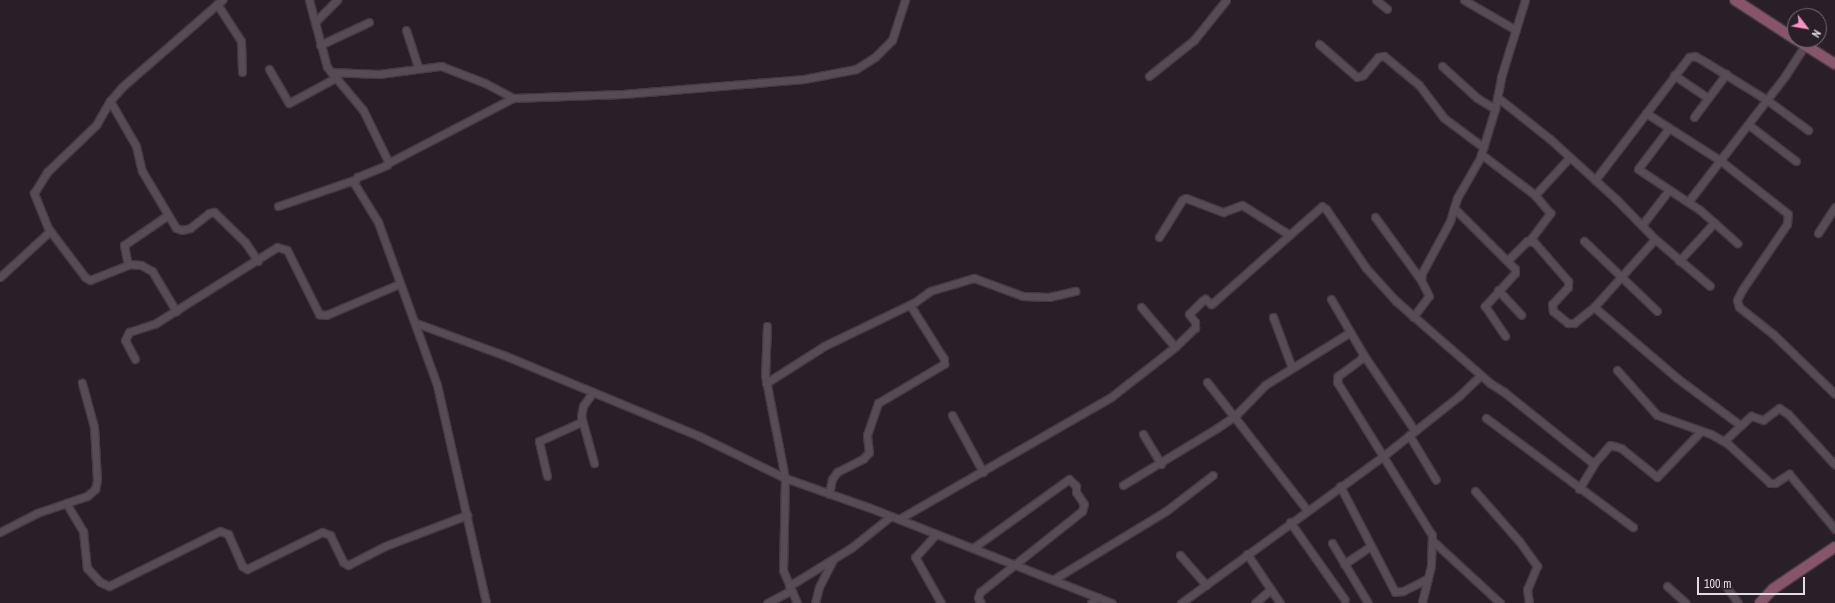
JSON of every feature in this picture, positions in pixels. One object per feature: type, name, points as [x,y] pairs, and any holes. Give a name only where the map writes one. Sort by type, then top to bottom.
[{"type":"street","points":[[309,0],[316,21],[320,44],[327,67],[337,77],[363,110],[388,163]]},
{"type":"street","points":[[316,21],[337,0]]},
{"type":"street","points":[[278,206],[354,180],[513,98],[623,94],[819,78],[856,69],[875,57],[894,35],[906,0]]},
{"type":"street","points":[[1149,76],[1194,40],[1226,0]]},
{"type":"street","points":[[1376,0],[1387,9]]},
{"type":"street","points":[[1464,0],[1516,30]]},
{"type":"street","points":[[1421,280],[1422,273],[1482,150],[1525,0]]},
{"type":"street","points":[[1735,0],[1787,33]]},
{"type":"street","points":[[176,311],[152,271],[141,265],[129,264],[92,280],[87,279],[50,231],[34,198],[35,188],[60,158],[96,125],[110,101],[137,72],[220,2],[241,41],[242,72]]},
{"type":"street","points":[[320,44],[369,22]]},
{"type":"street","points":[[406,30],[418,68]]},
{"type":"street","points":[[1318,44],[1357,77],[1363,75],[1378,57],[1384,56],[1419,85],[1447,121],[1536,195],[1550,213],[1530,240],[1508,260]]},
{"type":"street","points":[[1688,202],[1767,100],[1795,48]]},
{"type":"street","points":[[1810,48],[1835,64]]},
{"type":"street","points":[[1595,180],[1689,57],[1694,56],[1726,74],[1767,100],[1808,130]]},
{"type":"street","points":[[1442,66],[1477,98],[1495,109]]},
{"type":"street","points":[[331,72],[379,74],[418,68],[446,68],[485,83],[513,98]]},
{"type":"street","points":[[269,69],[289,103],[337,77]]},
{"type":"street","points":[[1694,117],[1726,74]]},
{"type":"street","points":[[1674,75],[1708,98]]},
{"type":"street","points":[[1497,97],[1595,180],[1655,239],[1710,286]]},
{"type":"street","points":[[110,101],[136,146],[142,171],[176,228],[182,230],[190,228],[209,213],[217,213],[245,242],[258,261]]},
{"type":"street","points":[[1646,113],[1720,161],[1789,218],[1737,300],[1739,307],[1773,334],[1835,394]]},
{"type":"street","points":[[1748,124],[1796,161]]},
{"type":"street","points":[[1670,128],[1638,169],[1688,202],[1738,243]]},
{"type":"street","points":[[1536,195],[1569,158]]},
{"type":"street","points":[[354,180],[378,222],[400,284],[416,323],[437,385],[486,603]]},
{"type":"street","points":[[1642,225],[1668,190]]},
{"type":"street","points":[[1159,237],[1182,200],[1186,198],[1223,212],[1242,205],[1288,234]]},
{"type":"street","points":[[899,520],[1111,397],[1175,347],[1195,328],[1195,322],[1189,314],[1202,300],[1205,299],[1211,304],[1214,302],[1318,207],[1324,207],[1366,268],[1413,317],[1481,375],[1594,464]]},
{"type":"street","points":[[1818,233],[1835,207]]},
{"type":"street","points":[[1454,208],[1508,260],[1515,272],[1485,306],[1505,336]]},
{"type":"street","points":[[129,264],[124,245],[168,215]]},
{"type":"street","points":[[1375,217],[1421,280],[1428,296],[1413,317]]},
{"type":"street","points":[[1679,261],[1714,223]]},
{"type":"street","points":[[0,277],[50,231]]},
{"type":"street","points":[[1530,240],[1567,277],[1568,287],[1552,304],[1553,311],[1568,322],[1574,323],[1594,307],[1622,278],[1655,239]]},
{"type":"street","points":[[1584,241],[1657,310]]},
{"type":"street","points":[[135,359],[125,340],[129,332],[156,323],[258,261],[278,247],[284,248],[316,311],[322,315],[400,284]]},
{"type":"street","points":[[766,384],[824,346],[910,305],[930,291],[974,278],[1023,296],[1049,297],[1075,291]]},
{"type":"street","points":[[1498,290],[1521,315]]},
{"type":"street","points":[[1331,299],[1412,433],[1436,480]]},
{"type":"street","points":[[829,494],[832,479],[837,472],[863,459],[869,452],[867,435],[878,403],[944,364],[944,359],[910,305]]},
{"type":"street","points":[[1141,307],[1175,347]]},
{"type":"street","points":[[1594,307],[1677,378],[1740,425]]},
{"type":"street","points":[[1272,317],[1292,368]]},
{"type":"street","points":[[416,323],[593,392],[699,436],[785,478],[891,516],[1112,603]]},
{"type":"street","points":[[767,326],[764,360],[766,384],[785,478],[782,557],[790,588],[797,603]]},
{"type":"street","points":[[1123,485],[1161,464],[1235,416],[1261,388],[1350,332]]},
{"type":"street","points":[[1363,354],[1361,359],[1338,376],[1337,382],[1382,457],[1428,525],[1434,542],[1500,603]]},
{"type":"street","points":[[1617,370],[1657,415],[1724,441],[1770,483],[1775,483],[1789,474],[1835,529]]},
{"type":"street","points":[[1181,603],[1290,522],[1382,457],[1481,375]]},
{"type":"street","points":[[1207,382],[1307,510]]},
{"type":"street","points":[[0,532],[37,513],[90,495],[97,485],[94,427],[82,383]]},
{"type":"street","points":[[593,392],[583,406],[582,422],[594,463]]},
{"type":"street","points":[[1724,441],[1751,416],[1763,420],[1779,408],[1788,414],[1835,465]]},
{"type":"street","points":[[952,415],[983,472]]},
{"type":"street","points":[[1486,418],[1579,489],[1633,527]]},
{"type":"street","points":[[547,476],[539,441],[582,422]]},
{"type":"street","points":[[1579,489],[1594,464],[1608,446],[1614,445],[1657,477],[1701,431]]},
{"type":"street","points":[[1143,434],[1161,464]]},
{"type":"street","points":[[1054,580],[1166,511],[1213,476]]},
{"type":"street","points":[[973,548],[1071,479],[1084,504],[1082,511],[1013,564],[980,592],[978,598],[981,603]]},
{"type":"street","points":[[1340,486],[1395,592],[1403,591],[1428,578]]},
{"type":"street","points":[[1475,491],[1519,541],[1536,566],[1527,589],[1529,603]]},
{"type":"street","points":[[66,503],[83,531],[89,572],[100,582],[109,586],[220,531],[228,534],[242,566],[247,569],[322,532],[330,535],[343,562],[348,565],[386,546],[467,515]]},
{"type":"street","points":[[767,603],[891,516]]},
{"type":"street","points":[[1290,522],[1345,600]]},
{"type":"street","points":[[936,534],[915,557],[941,603]]},
{"type":"street","points":[[1422,603],[1434,542]]},
{"type":"street","points":[[1332,543],[1368,603]]},
{"type":"street","points":[[1344,564],[1370,546]]},
{"type":"street","points":[[1760,603],[1778,586],[1835,548]]},
{"type":"street","points":[[1247,554],[1280,603]]},
{"type":"street","points":[[1180,555],[1206,585]]},
{"type":"street","points":[[816,603],[819,587],[833,558]]},
{"type":"street","points":[[1725,585],[1738,603]]},
{"type":"street","points":[[1667,586],[1686,603]]},
{"type":"street","points":[[1255,603],[1271,589]]},
{"type":"street","points":[[1091,603],[1098,597]]}]
